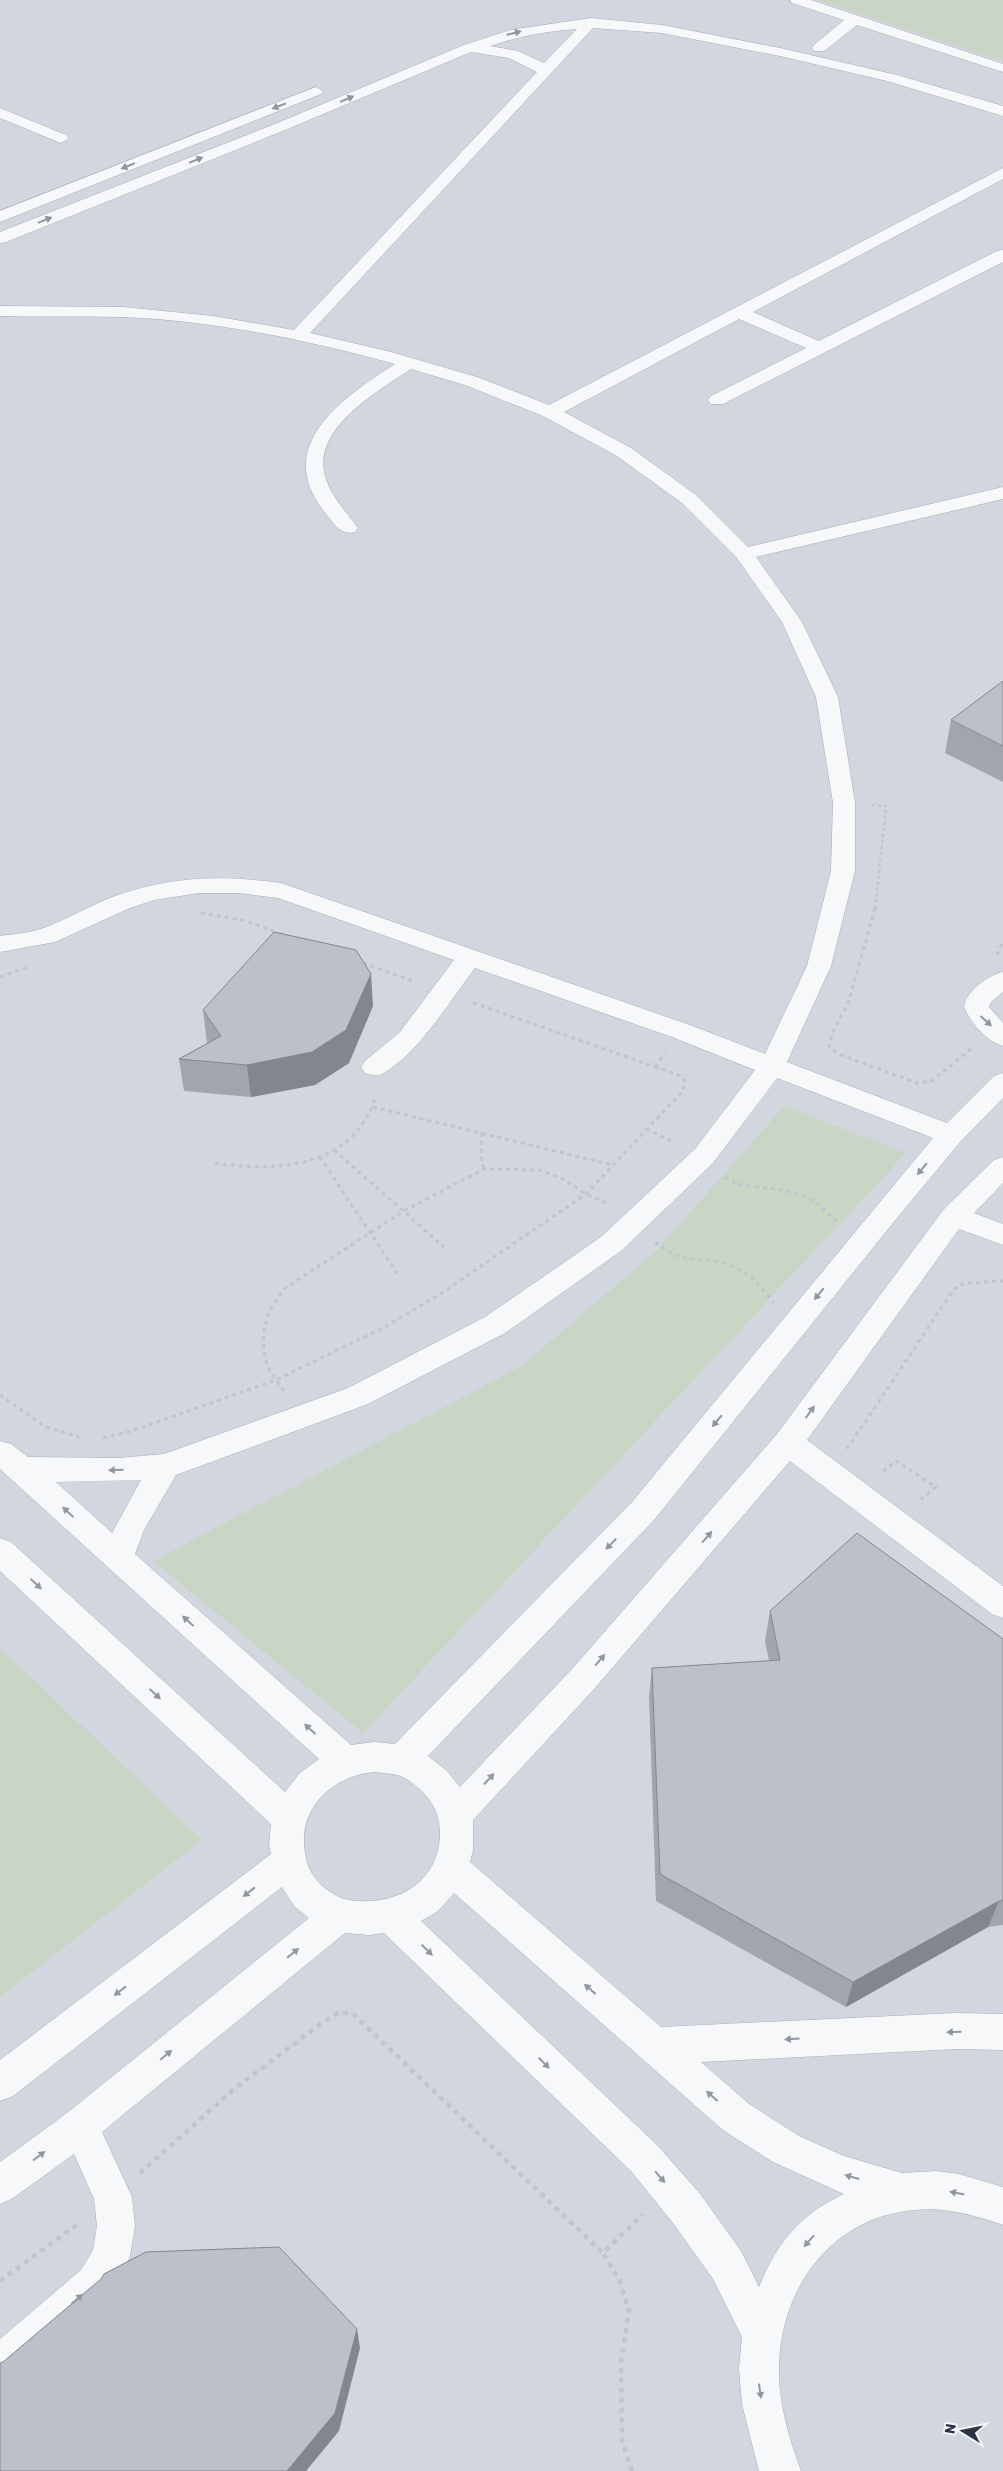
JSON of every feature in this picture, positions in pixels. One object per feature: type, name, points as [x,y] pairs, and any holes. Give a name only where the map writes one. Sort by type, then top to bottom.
[{"type":"street","points":[[796,0],[1001,68]]},
{"type":"street","points":[[0,238],[280,126],[465,41],[492,25],[526,18],[601,13],[676,20],[820,48],[1003,96]]},
{"type":"street","points":[[820,48],[855,19]]},
{"type":"street","points":[[465,41],[565,24],[591,22],[632,24],[670,29],[850,67],[1003,111]]},
{"type":"street","points":[[298,336],[591,22]]},
{"type":"street","points":[[465,41],[517,54],[535,62],[546,72]]},
{"type":"street","points":[[0,217],[332,86]]},
{"type":"street","points":[[0,113],[61,138]]},
{"type":"street","points":[[257,114],[280,126]]},
{"type":"street","points":[[550,412],[1003,173]]},
{"type":"street","points":[[717,400],[1003,255]]},
{"type":"street","points":[[0,311],[123,312],[212,321],[298,336],[409,363],[471,381],[550,412],[624,452],[682,494],[744,554],[792,622],[827,697],[844,803],[843,871],[819,966],[772,1066],[704,1156],[611,1244],[495,1325],[358,1396],[302,1417],[165,1466],[118,1470],[11,1461]]},
{"type":"street","points":[[738,312],[820,348]]},
{"type":"street","points":[[722,321],[804,356]]},
{"type":"street","points":[[348,528],[324,501],[318,487],[315,457],[318,443],[335,416],[348,404],[409,363]]},
{"type":"street","points":[[744,554],[1003,493]]},
{"type":"street","points":[[0,944],[46,936],[122,902],[152,893],[199,885],[239,885],[281,891],[470,956],[772,1066],[951,1135]]},
{"type":"street","points":[[374,1067],[408,1038],[470,956]]},
{"type":"street","points":[[1000,1034],[978,1015],[976,1004],[980,995],[1003,980]]},
{"type":"street","points":[[401,1761],[642,1510],[951,1135],[1003,1082]]},
{"type":"street","points":[[456,1814],[584,1678],[788,1443],[954,1216],[1003,1167]]},
{"type":"street","points":[[954,1216],[1003,1235]]},
{"type":"street","points":[[788,1443],[1003,1604]]},
{"type":"street","points":[[11,1461],[346,1762]]},
{"type":"street","points":[[118,1558],[130,1526],[165,1466]]},
{"type":"street","points":[[0,1551],[289,1818]]},
{"type":"street","points":[[374,1757],[401,1761],[425,1772],[444,1791],[456,1814],[458,1841],[451,1868],[438,1890],[417,1906],[392,1917],[366,1920],[340,1916],[316,1903],[299,1885],[288,1862],[285,1840],[289,1818],[302,1794],[321,1774],[346,1762],[374,1757]]},
{"type":"street","points":[[0,2083],[288,1862]]},
{"type":"street","points":[[451,1868],[736,2116],[786,2149],[841,2174],[898,2191]]},
{"type":"street","points":[[0,2186],[80,2126],[340,1916]]},
{"type":"street","points":[[392,1917],[636,2152],[669,2188],[727,2265],[762,2334]]},
{"type":"street","points":[[654,2046],[956,2031],[1003,2032]]},
{"type":"street","points":[[0,2365],[95,2284],[110,2256],[116,2226],[113,2197],[80,2126]]},
{"type":"street","points":[[780,2471],[766,2430],[759,2381],[762,2334],[780,2281],[810,2238],[851,2208],[898,2191],[940,2189],[983,2198],[1003,2206]]},
{"type":"path","points":[[844,803],[886,806],[876,904],[849,1001],[832,1032],[829,1046],[838,1054],[917,1083],[932,1081],[958,1058],[1000,1034]]},
{"type":"path","points":[[194,913],[243,920],[288,936]]},
{"type":"path","points":[[96,1439],[132,1431],[276,1380],[381,1328],[439,1295],[586,1194],[682,1092],[686,1082],[680,1076],[362,963]]},
{"type":"path","points":[[215,1163],[239,1168],[280,1168],[320,1157],[334,1150],[366,1124],[376,1097]]},
{"type":"path","points":[[373,1107],[613,1165]]},
{"type":"path","points":[[481,1133],[481,1156],[484,1169]]},
{"type":"path","points":[[334,1150],[444,1247]]},
{"type":"path","points":[[704,1156],[732,1183],[792,1190],[815,1199],[833,1215],[856,1250]]},
{"type":"path","points":[[320,1157],[397,1273]]},
{"type":"path","points":[[302,1417],[266,1362],[264,1340],[266,1318],[272,1303],[285,1288],[404,1211],[484,1169],[538,1170],[563,1179],[586,1194],[639,1218],[647,1234],[667,1253],[683,1259],[728,1264],[749,1276],[794,1326]]},
{"type":"path","points":[[854,1454],[846,1450],[954,1289],[965,1282],[1003,1281]]},
{"type":"path","points":[[0,1395],[40,1426],[63,1436],[88,1438]]},
{"type":"path","points":[[876,1468],[884,1472],[896,1461],[936,1487],[920,1500],[928,1506]]},
{"type":"path","points":[[0,2282],[113,2197],[233,2090],[338,2012],[352,2013],[603,2254],[620,2282],[629,2312],[621,2361],[622,2440],[632,2471]]},
{"type":"path","points":[[603,2254],[669,2188]]},
{"type":"shaded area","points":[[0,0],[1003,0],[1003,2471],[0,2471]]},
{"type":"green space","points":[[818,0],[1003,0],[1003,61]]},
{"type":"green space","points":[[784,1106],[906,1153],[363,1733],[153,1561],[522,1366],[656,1251]]},
{"type":"green space","points":[[0,1648],[202,1840],[0,1997]]},
{"type":"building","points":[[1003,681],[1003,746],[951,720]]},
{"type":"building","points":[[274,932],[356,950],[371,974],[346,1030],[312,1052],[247,1065],[179,1059],[221,1036],[203,1010]]},
{"type":"building","points":[[857,1533],[1003,1639],[1003,1900],[853,1982],[660,1874],[652,1668],[780,1660],[770,1611]]},
{"type":"building","points":[[279,2247],[357,2329],[335,2413],[287,2471],[0,2471],[0,2363],[101,2279],[104,2274],[146,2252]]}]
